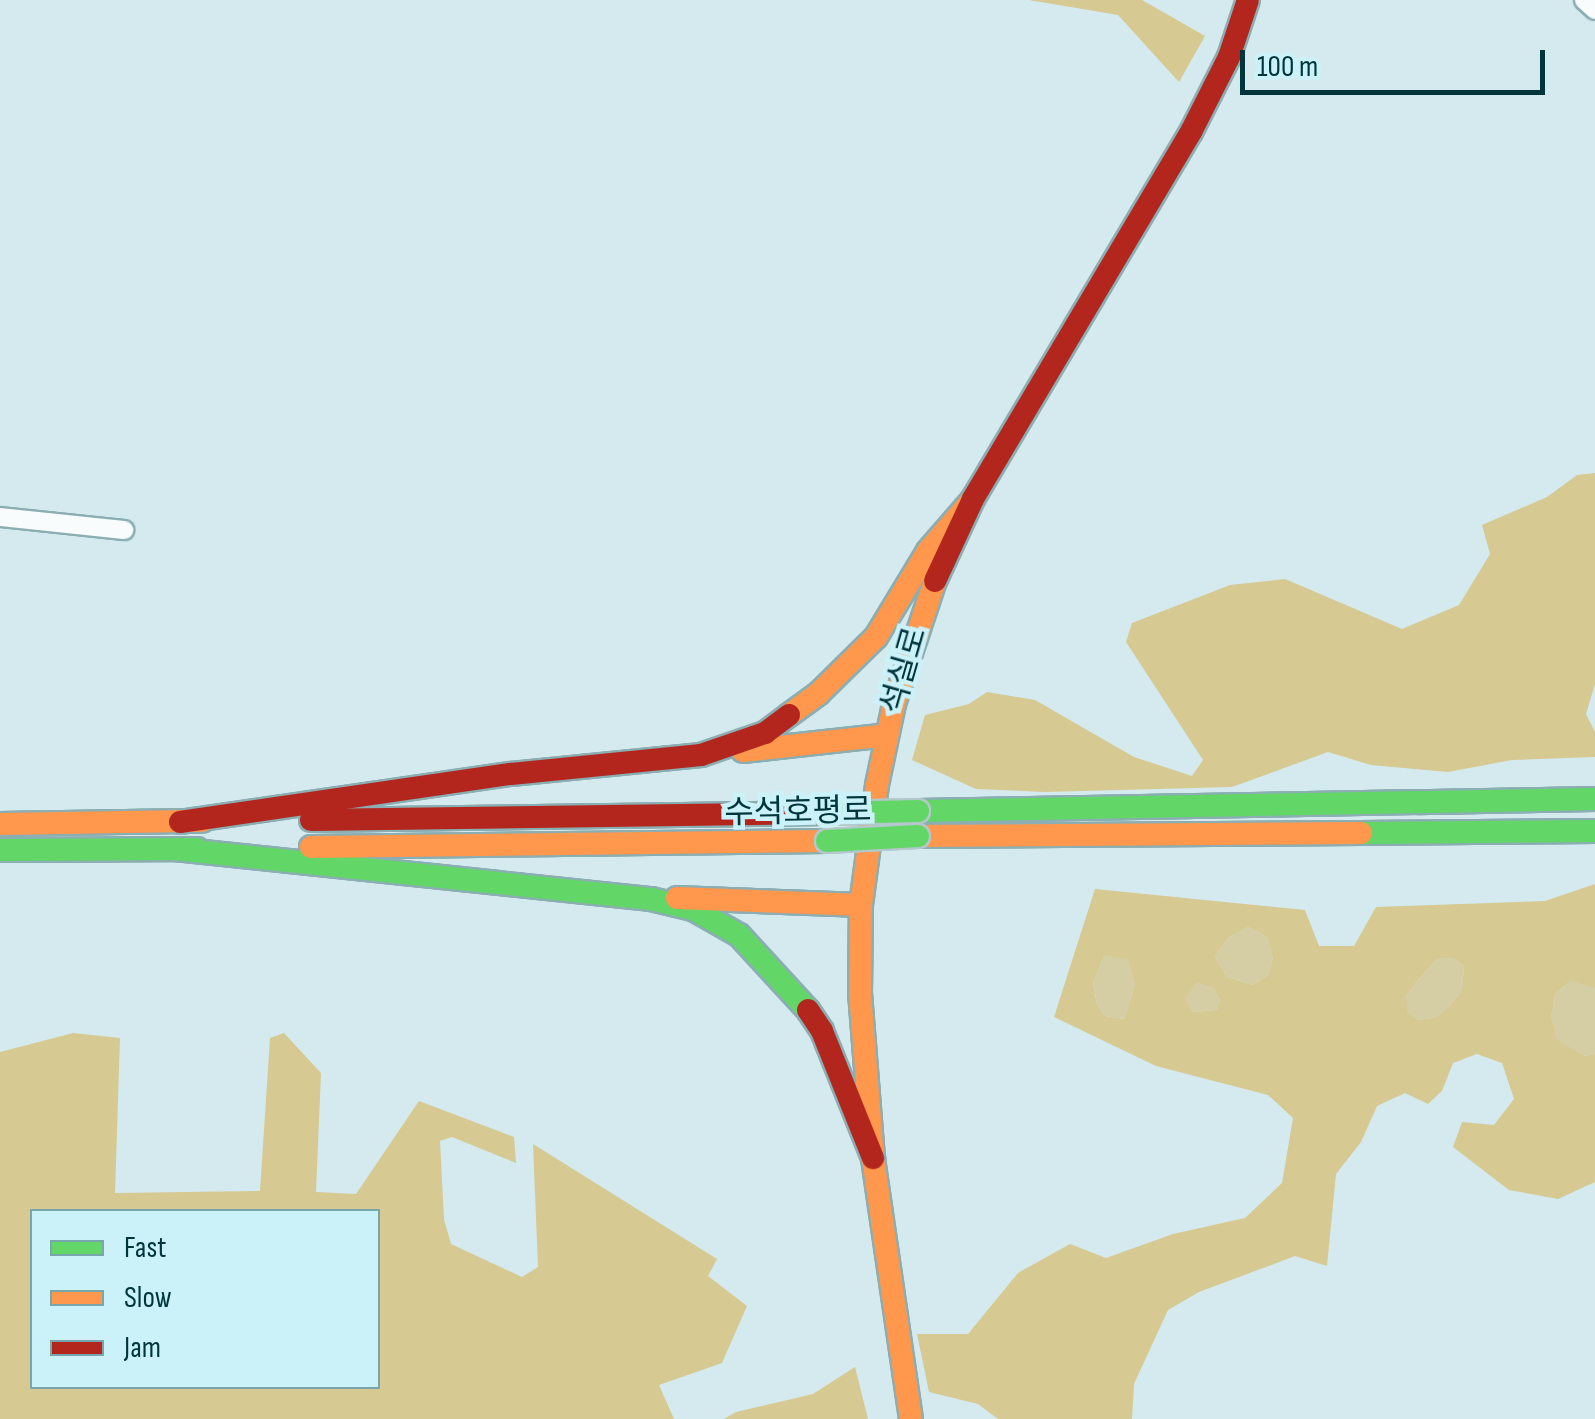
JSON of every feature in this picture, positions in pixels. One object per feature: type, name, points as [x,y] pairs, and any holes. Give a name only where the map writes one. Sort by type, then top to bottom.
[{"type":"main road","name":"석실로","points":[[911,1419],[873,1158],[860,994],[862,905],[887,735],[922,610],[973,499],[1190,132],[1228,57],[1248,0]]},
{"type":"main road","points":[[701,756],[765,733],[819,693],[876,638],[928,551],[973,499]]},
{"type":"main road","points":[[180,822],[511,774],[887,735]]},
{"type":"main road","name":"수석호평로","points":[[0,824],[1595,799]]},
{"type":"main road","name":"수석호평로","points":[[0,850],[1595,830]]},
{"type":"main road","points":[[175,849],[652,899],[862,905]]},
{"type":"main road","points":[[652,899],[693,909],[738,935],[776,968],[822,1030],[873,1158]]},
{"type":"street","points":[[1584,0],[1595,10]]},
{"type":"street","points":[[0,517],[124,530]]},
{"type":"shaded area","points":[[1029,0],[1142,0],[1205,36],[1179,82],[1118,15]]},
{"type":"shaded area","points":[[1595,473],[1595,684],[1586,714],[1595,732],[1595,757],[1512,760],[1448,772],[1371,765],[1328,752],[1232,787],[1045,792],[976,789],[912,760],[925,715],[969,704],[987,692],[1035,700],[1134,757],[1192,776],[1203,760],[1126,642],[1132,623],[1230,585],[1285,579],[1402,629],[1459,605],[1490,554],[1482,525],[1547,497],[1577,475]]},
{"type":"shaded area","points":[[1595,884],[1595,989],[1571,980],[1555,994],[1551,1017],[1556,1039],[1585,1056],[1595,1054],[1595,1182],[1558,1199],[1509,1190],[1453,1147],[1462,1122],[1494,1125],[1514,1099],[1502,1063],[1477,1054],[1453,1063],[1442,1091],[1428,1104],[1405,1093],[1377,1106],[1361,1142],[1336,1174],[1327,1266],[1295,1256],[1199,1292],[1168,1310],[1134,1384],[1132,1419],[998,1419],[978,1404],[929,1392],[917,1334],[968,1334],[1018,1273],[1070,1244],[1106,1258],[1173,1234],[1245,1218],[1282,1183],[1293,1118],[1268,1095],[1156,1066],[1054,1017],[1095,889],[1305,910],[1319,946],[1354,946],[1376,907],[1545,901]],"holes":[[[1248,927],[1267,937],[1273,958],[1268,975],[1253,985],[1227,977],[1215,957],[1228,938]],[[1104,956],[1128,959],[1135,985],[1124,1019],[1105,1016],[1097,1004],[1093,983]],[[1453,958],[1464,966],[1462,990],[1437,1017],[1418,1020],[1407,1013],[1406,997],[1437,959]],[[1197,983],[1213,987],[1220,1000],[1216,1010],[1192,1012],[1185,998]]]},
{"type":"shaded area","points":[[1248,927],[1267,937],[1273,958],[1268,975],[1253,985],[1227,977],[1215,957],[1228,938]]},
{"type":"shaded area","points":[[1104,956],[1128,958],[1135,985],[1124,1019],[1105,1016],[1097,1004],[1093,983]]},
{"type":"shaded area","points":[[1453,958],[1464,966],[1462,990],[1450,1005],[1437,1017],[1418,1020],[1406,1013],[1406,997],[1417,981],[1437,959]]},
{"type":"shaded area","points":[[1572,979],[1595,989],[1595,1054],[1585,1056],[1555,1039],[1551,1017],[1555,994]]},
{"type":"shaded area","points":[[1197,983],[1213,986],[1220,1000],[1216,1010],[1192,1012],[1184,998]]},
{"type":"shaded area","points":[[73,1033],[120,1038],[115,1193],[260,1191],[270,1038],[284,1033],[321,1073],[316,1192],[356,1194],[419,1101],[514,1137],[516,1163],[452,1137],[440,1141],[444,1219],[451,1244],[522,1277],[538,1267],[533,1144],[717,1259],[708,1276],[747,1306],[722,1363],[659,1385],[674,1419],[0,1419],[0,1052]]},
{"type":"shaded area","points":[[855,1367],[868,1419],[724,1419],[736,1412],[813,1394]]},
{"type":"traffic: fast","points":[[918,811],[1595,799]]},
{"type":"traffic: fast","points":[[827,813],[918,811]]},
{"type":"traffic: fast","points":[[1361,833],[1595,831]]},
{"type":"traffic: fast","points":[[827,841],[918,836]]},
{"type":"traffic: fast","points":[[175,849],[651,899],[693,909],[739,935],[808,1010]]},
{"type":"traffic: fast","points":[[0,850],[197,849]]},
{"type":"traffic: slow","points":[[789,715],[819,693],[876,637],[928,551],[973,499]]},
{"type":"traffic: slow","points":[[911,1419],[873,1158],[860,994],[861,905],[877,785],[894,704],[935,581]]},
{"type":"traffic: slow","points":[[743,751],[887,735]]},
{"type":"traffic: slow","points":[[0,824],[202,821]]},
{"type":"traffic: slow","points":[[918,836],[1361,833]]},
{"type":"traffic: slow","points":[[311,847],[827,841]]},
{"type":"traffic: slow","points":[[677,898],[861,905]]},
{"type":"traffic: jam","points":[[935,581],[973,499],[1191,132],[1229,57],[1248,0]]},
{"type":"traffic: jam","points":[[180,822],[511,774],[701,755],[765,733],[789,715]]},
{"type":"traffic: jam","points":[[311,820],[827,813]]},
{"type":"traffic: jam","points":[[808,1010],[822,1031],[873,1158]]}]
